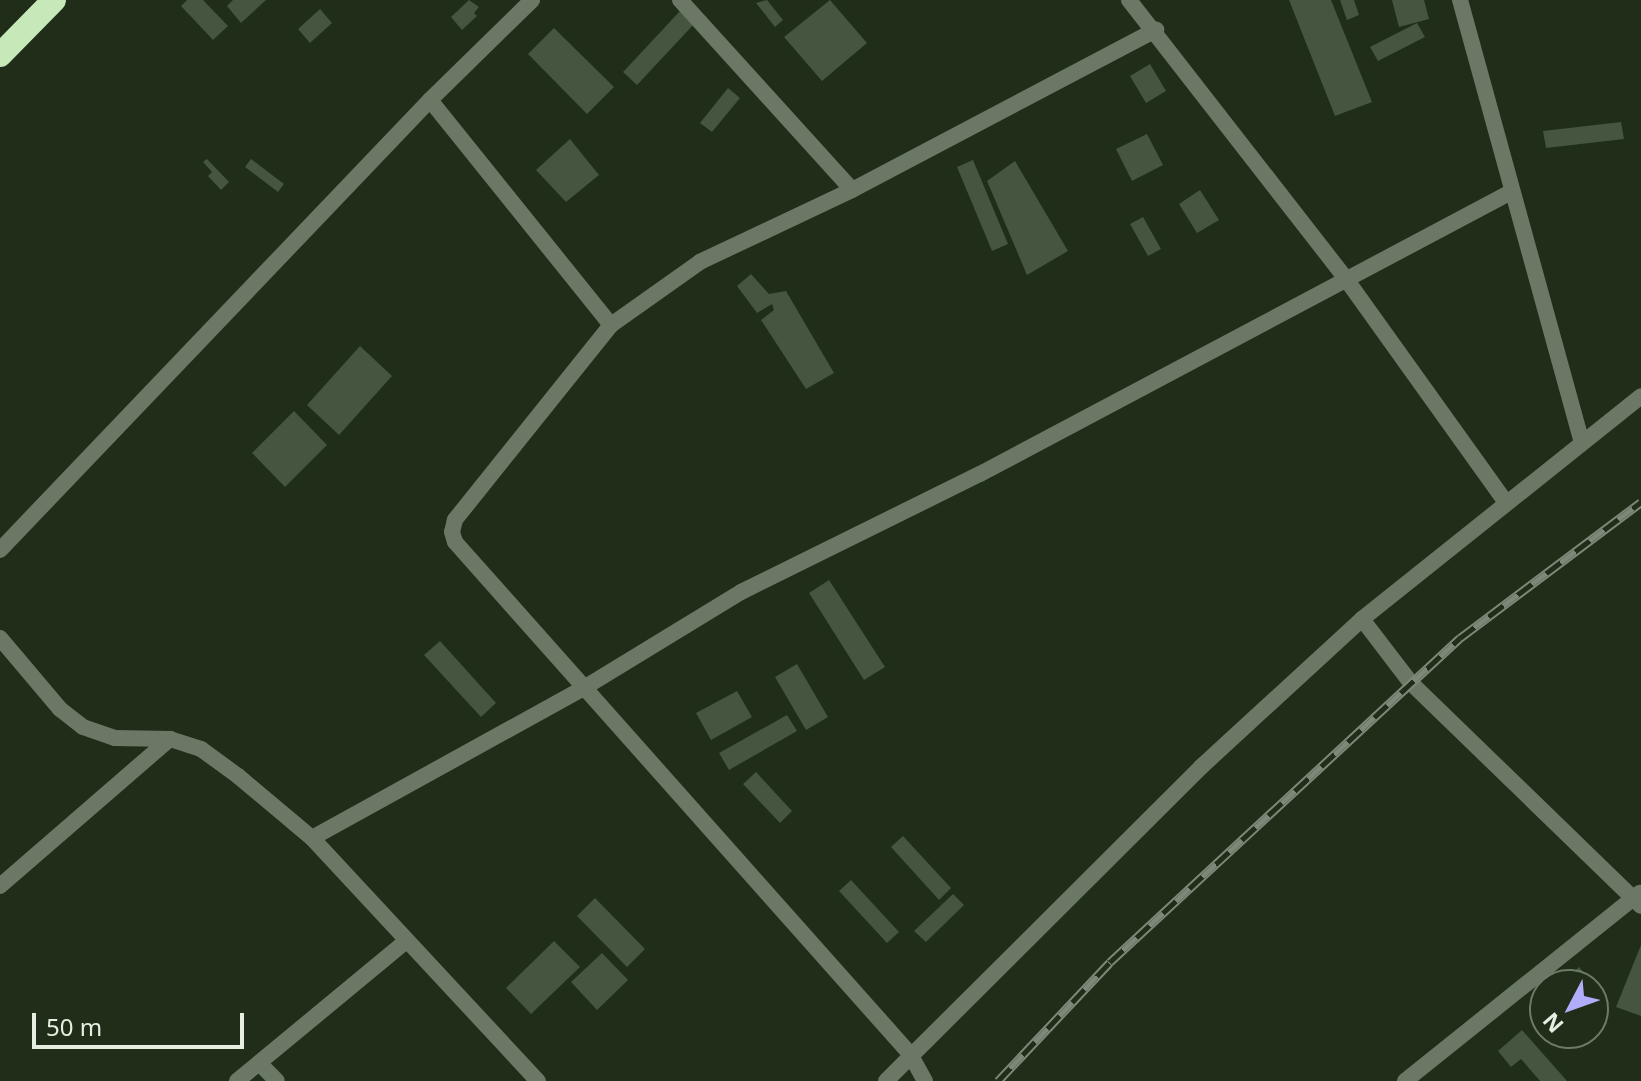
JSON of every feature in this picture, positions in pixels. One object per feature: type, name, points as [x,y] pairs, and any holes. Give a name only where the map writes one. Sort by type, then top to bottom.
[{"type":"highway","points":[[0,55],[54,0]]},
{"type":"street","points":[[0,550],[430,100],[532,0]]},
{"type":"street","points":[[680,0],[852,190]]},
{"type":"street","points":[[1129,0],[1156,30],[1346,279],[1505,501]]},
{"type":"street","points":[[1460,0],[1581,440]]},
{"type":"street","points":[[925,1081],[910,1054],[587,686],[455,542],[452,532],[455,520],[611,325],[700,262],[852,190],[1156,30]]},
{"type":"street","points":[[430,100],[611,325]]},
{"type":"street","points":[[312,838],[587,686],[741,592],[980,474],[1511,192]]},
{"type":"street","points":[[886,1081],[1201,767],[1362,619],[1581,440],[1641,396]]},
{"type":"street","points":[[1362,619],[1411,683],[1639,899],[1405,1081]]},
{"type":"street","points":[[0,638],[60,709],[83,727],[115,738],[170,739],[201,749],[312,838],[538,1081]]},
{"type":"street","points":[[0,886],[170,739]]},
{"type":"street","points":[[237,1081],[406,941]]},
{"type":"street","points":[[259,1063],[277,1081]]},
{"type":"building","points":[[187,0],[203,0],[228,26],[213,40],[181,6]]},
{"type":"building","points":[[233,0],[266,0],[241,23],[227,6]]},
{"type":"building","points":[[469,0],[479,7],[474,13],[477,16],[462,30],[451,17]]},
{"type":"building","points":[[767,0],[783,20],[775,27],[756,3]]},
{"type":"building","points":[[830,0],[867,43],[822,81],[784,37]]},
{"type":"building","points":[[1289,0],[1331,0],[1372,102],[1335,116]]},
{"type":"building","points":[[1340,0],[1354,0],[1359,15],[1347,20]]},
{"type":"building","points":[[1392,0],[1424,0],[1429,19],[1399,27]]},
{"type":"building","points":[[320,9],[332,23],[310,43],[298,29]]},
{"type":"building","points":[[681,10],[695,23],[637,85],[623,72]]},
{"type":"building","points":[[1417,23],[1425,37],[1378,61],[1370,47]]},
{"type":"building","points":[[554,28],[614,87],[587,114],[528,54]]},
{"type":"building","points":[[1150,64],[1166,91],[1146,103],[1130,76]]},
{"type":"building","points":[[728,88],[740,98],[712,132],[700,123]]},
{"type":"building","points":[[1621,122],[1624,139],[1546,148],[1543,131]]},
{"type":"building","points":[[1147,134],[1163,165],[1132,181],[1116,149]]},
{"type":"building","points":[[570,139],[599,175],[566,202],[536,170]]},
{"type":"building","points":[[207,159],[229,182],[221,190],[208,176],[212,172],[203,162]]},
{"type":"building","points":[[251,159],[284,184],[278,192],[245,167]]},
{"type":"building","points":[[973,160],[1008,244],[992,251],[957,167]]},
{"type":"building","points":[[1015,161],[1068,251],[1027,275],[987,181]]},
{"type":"building","points":[[1200,190],[1219,220],[1197,233],[1179,204]]},
{"type":"building","points":[[1143,217],[1161,249],[1148,256],[1130,224]]},
{"type":"building","points":[[751,274],[769,294],[786,291],[834,373],[806,389],[761,320],[774,310],[772,304],[757,313],[737,286]]},
{"type":"building","points":[[360,346],[392,376],[339,435],[307,405]]},
{"type":"building","points":[[294,411],[327,445],[285,487],[252,453]]},
{"type":"building","points":[[829,580],[885,667],[864,680],[809,593]]},
{"type":"building","points":[[440,641],[496,703],[481,717],[424,655]]},
{"type":"building","points":[[797,664],[828,717],[806,730],[775,677]]},
{"type":"building","points":[[737,691],[752,717],[711,740],[696,713]]},
{"type":"building","points":[[787,715],[797,731],[729,770],[719,753]]},
{"type":"building","points":[[756,772],[792,811],[780,823],[743,784]]},
{"type":"building","points":[[903,836],[951,888],[939,900],[891,847]]},
{"type":"building","points":[[851,880],[899,932],[887,943],[839,891]]},
{"type":"building","points":[[953,894],[964,905],[926,942],[914,931]]},
{"type":"building","points":[[595,898],[645,949],[627,967],[577,916]]},
{"type":"building","points":[[554,941],[580,967],[531,1014],[506,988]]},
{"type":"building","points":[[1641,945],[1641,1016],[1616,1007]]},
{"type":"building","points":[[602,953],[628,980],[597,1010],[571,982]]},
{"type":"building","points":[[1522,1030],[1529,1038],[1529,1049],[1539,1049],[1567,1081],[1540,1081],[1521,1059],[1511,1067],[1498,1051]]},
{"type":"railway","points":[[998,1081],[1110,962],[1460,638],[1641,502]]}]
